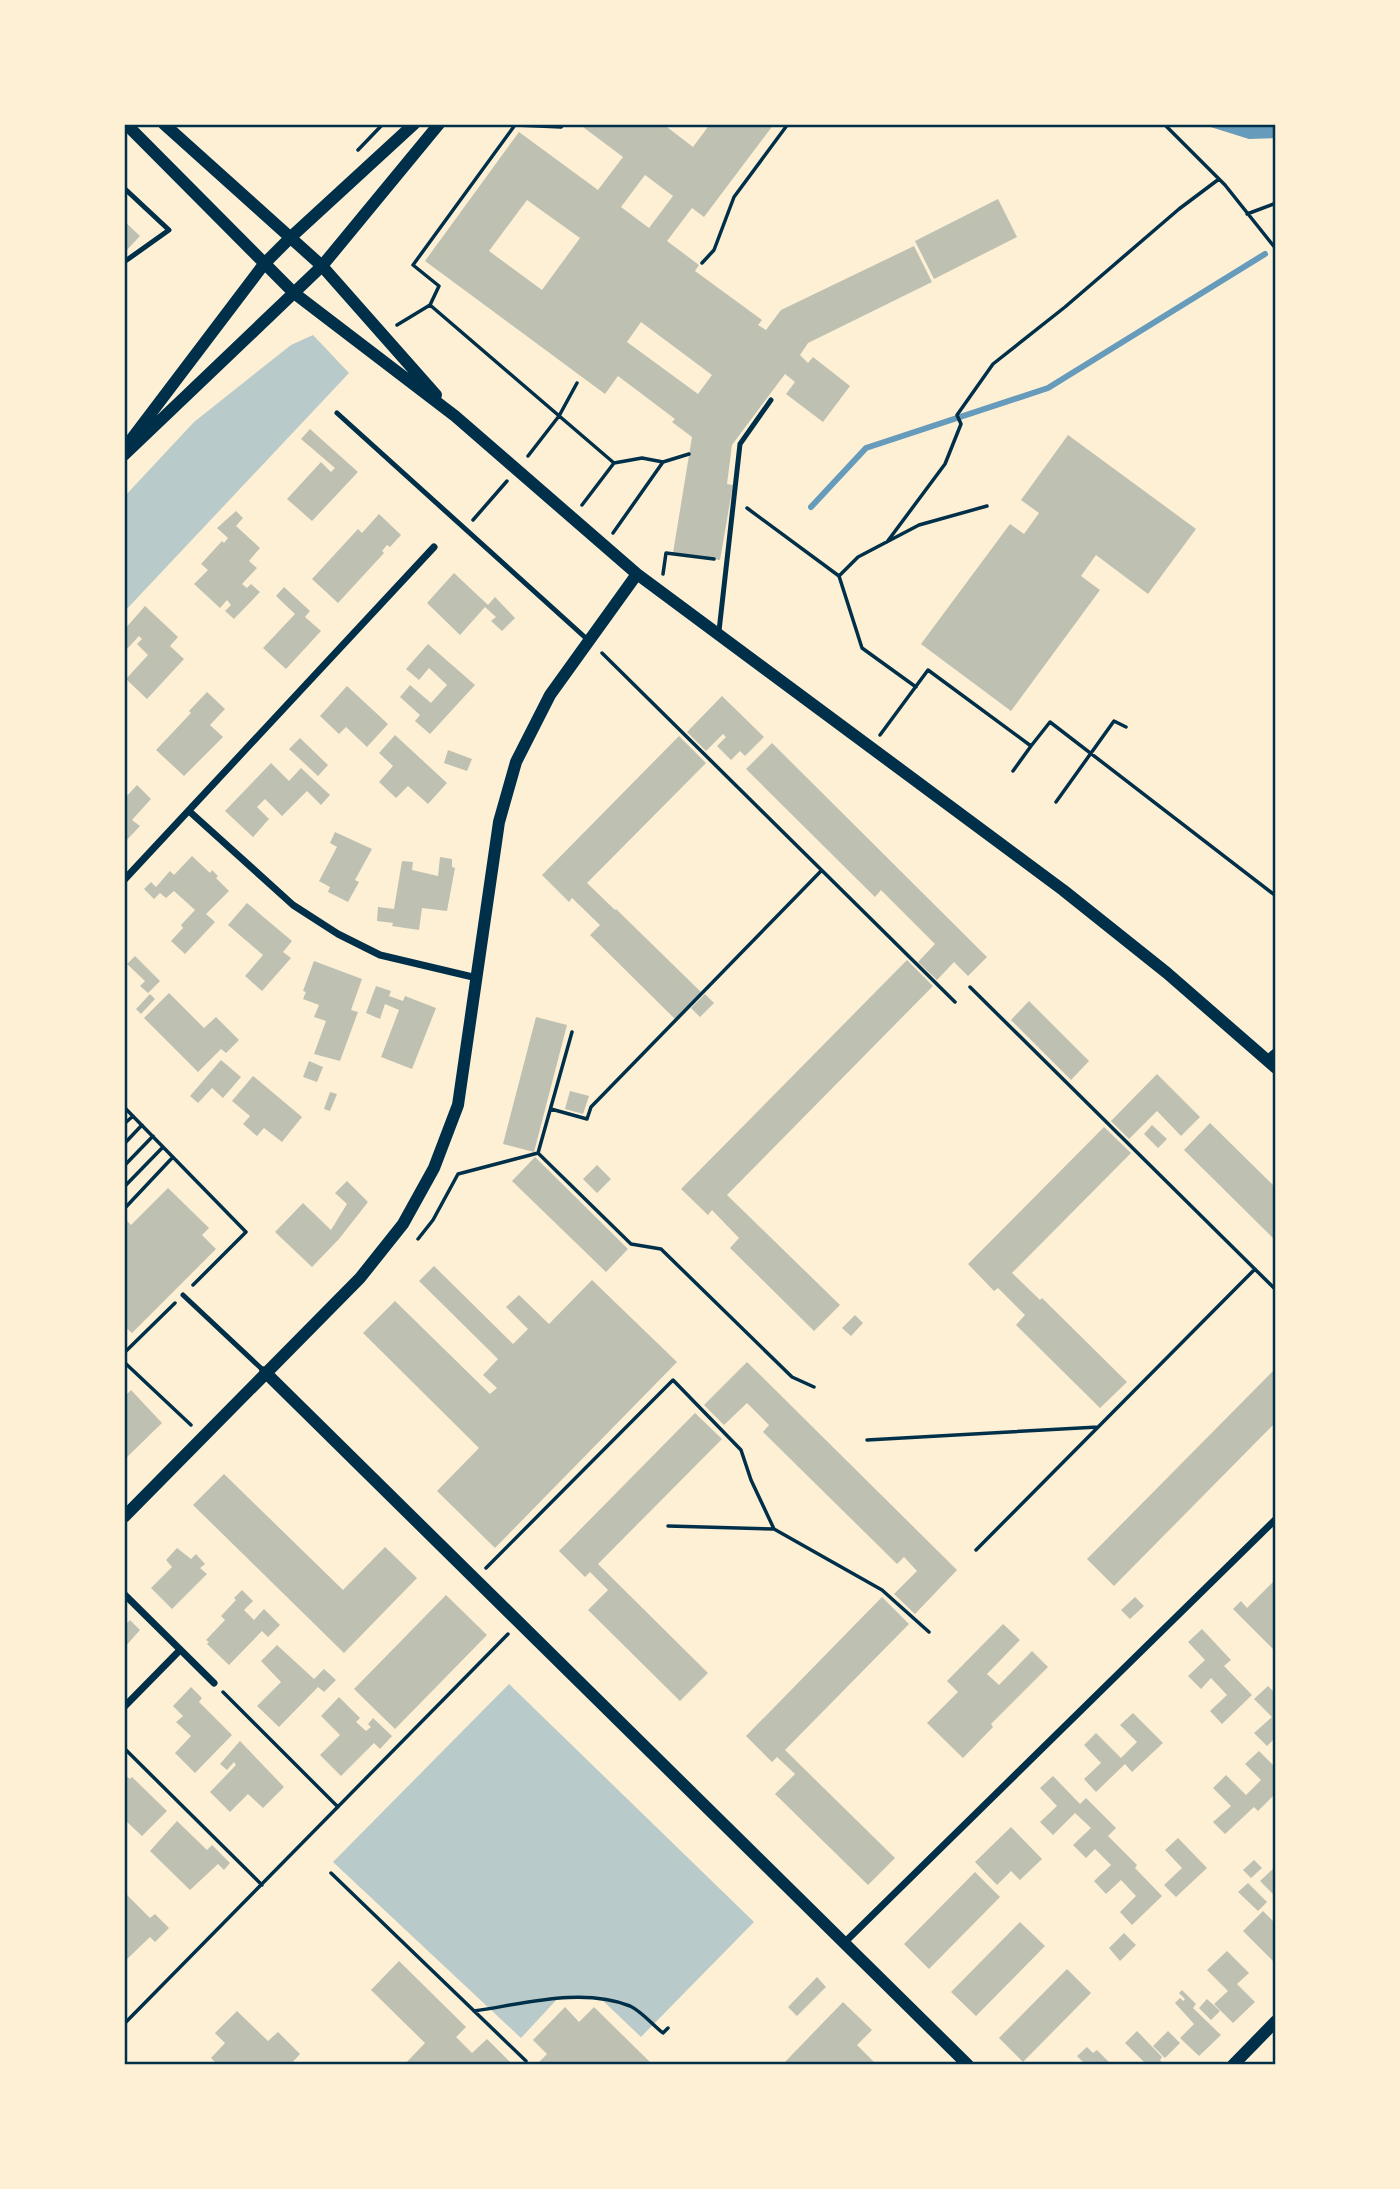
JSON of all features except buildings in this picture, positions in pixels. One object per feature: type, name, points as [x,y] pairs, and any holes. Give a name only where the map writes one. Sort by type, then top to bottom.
[{"type":"street","points":[[126,124],[294,293],[455,416],[637,574],[1063,890],[1273,1059]]},
{"type":"street","points":[[164,124],[322,266],[455,416]]},
{"type":"street","points":[[124,448],[264,264],[414,124]]},
{"type":"street","points":[[124,455],[322,266],[439,124]]},
{"type":"street","points":[[124,880],[434,547]]},
{"type":"street","points":[[124,1517],[360,1278],[410,1213],[433,1168],[458,1105],[499,822],[516,762],[550,695],[637,574]]},
{"type":"street","points":[[188,811],[293,905],[338,934],[380,955],[478,978]]},
{"type":"street","points":[[265,1372],[968,2065]]},
{"type":"street","points":[[844,1943],[1276,1519]]},
{"type":"street","points":[[124,1594],[214,1684]]},
{"type":"street","points":[[124,1707],[180,1650]]},
{"type":"street","points":[[1233,2065],[1276,2021]]},
{"type":"lane","points":[[124,188],[169,230],[124,262]]},
{"type":"lane","points":[[719,634],[740,444],[771,400]]},
{"type":"lane","points":[[337,413],[588,640]]},
{"type":"lane","points":[[183,1295],[265,1372]]},
{"type":"path","points":[[383,335],[430,305],[439,286],[413,265],[515,125],[561,127],[564,124]]},
{"type":"path","points":[[702,263],[714,250],[734,197],[788,124]]},
{"type":"path","points":[[1164,124],[1219,179],[1276,249]]},
{"type":"path","points":[[887,542],[945,464],[961,424],[957,415],[993,363],[1219,179]]},
{"type":"path","points":[[1248,214],[1276,203]]},
{"type":"path","points":[[430,305],[614,463]]},
{"type":"path","points":[[572,519],[614,463],[642,457],[663,462],[689,454]]},
{"type":"path","points":[[604,546],[663,462]]},
{"type":"path","points":[[734,499],[839,576],[862,648],[916,687]]},
{"type":"path","points":[[839,576],[859,557],[919,525],[987,506]]},
{"type":"path","points":[[661,592],[666,553],[726,561]]},
{"type":"path","points":[[588,640],[954,1002]]},
{"type":"path","points":[[871,747],[929,670],[1031,746]]},
{"type":"path","points":[[1056,802],[1114,720],[1126,727]]},
{"type":"path","points":[[1013,771],[1050,722],[1276,896]]},
{"type":"path","points":[[551,1109],[587,1119],[591,1107],[821,870]]},
{"type":"path","points":[[970,987],[1276,1290]]},
{"type":"path","points":[[538,1153],[572,1032]]},
{"type":"path","points":[[124,1107],[246,1232],[124,1353]]},
{"type":"path","points":[[124,1124],[133,1116]]},
{"type":"path","points":[[124,1143],[142,1125]]},
{"type":"path","points":[[124,1166],[153,1136]]},
{"type":"path","points":[[124,1187],[163,1147]]},
{"type":"path","points":[[418,1239],[433,1220],[458,1174],[538,1153]]},
{"type":"path","points":[[538,1153],[631,1244],[661,1249],[792,1377],[814,1387]]},
{"type":"path","points":[[124,1209],[173,1157]]},
{"type":"path","points":[[976,1550],[1255,1269]]},
{"type":"path","points":[[124,1362],[203,1436]]},
{"type":"path","points":[[475,1579],[673,1380],[741,1450],[751,1480],[774,1529]]},
{"type":"path","points":[[866,1440],[1098,1427]]},
{"type":"path","points":[[668,1526],[774,1529],[882,1590],[929,1632]]},
{"type":"path","points":[[124,2024],[520,1623]]},
{"type":"path","points":[[214,1684],[338,1807]]},
{"type":"path","points":[[124,1748],[262,1885]]},
{"type":"path","points":[[331,1873],[526,2061]]},
{"type":"path","points":[[474,2011],[563,1998],[598,1999],[631,2007],[663,2034],[668,2028]]},
{"type":"shaded area","points":[[313,335],[349,373],[124,612],[124,497],[194,422],[291,345]]},
{"type":"shaded area","points":[[509,1684],[754,1922],[641,2037],[599,1997],[560,1996],[521,2038],[333,1862]]},
{"type":"water","points":[[1201,124],[1276,124],[1276,138],[1249,139]]},
{"type":"waterway","points":[[811,507],[866,448],[1048,388],[1265,254]]}]
